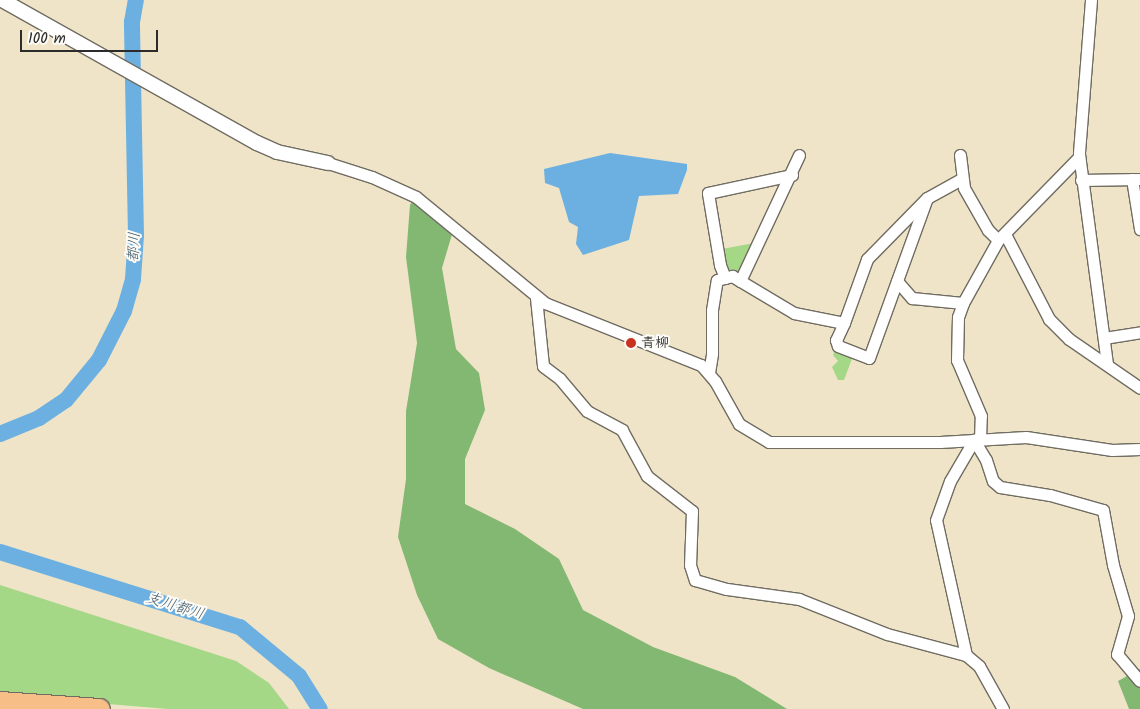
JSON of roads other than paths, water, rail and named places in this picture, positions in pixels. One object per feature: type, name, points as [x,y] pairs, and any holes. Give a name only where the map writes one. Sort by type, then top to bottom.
[{"type":"highway","points":[[1,702],[100,709]]},
{"type":"street","points":[[2,0],[257,143],[277,152],[372,176],[416,197],[536,298],[691,360],[709,373],[739,424],[770,442],[977,440],[1026,437],[1112,450],[1140,449]]},
{"type":"street","points":[[1091,0],[1079,157],[1107,364]]},
{"type":"street","points":[[740,281],[792,175],[799,155]]},
{"type":"street","points":[[960,156],[962,179],[980,217],[1001,237],[1049,319],[1069,339],[1140,388]]},
{"type":"street","points":[[966,655],[936,520],[950,481],[977,440],[981,416],[957,360],[958,318],[963,303],[1001,237],[1079,157]]},
{"type":"street","points":[[726,278],[720,266],[708,193],[792,175]]},
{"type":"street","points":[[927,198],[869,358],[838,346],[836,340],[867,259],[927,198],[962,179]]},
{"type":"street","points":[[1081,180],[1136,179],[1140,229]]},
{"type":"street","points":[[709,373],[712,353],[712,310],[717,280],[732,276],[794,313],[844,323]]},
{"type":"street","points":[[897,281],[912,298],[963,303]]},
{"type":"street","points":[[536,298],[543,366],[560,379],[587,411],[622,430],[647,476],[692,511],[690,565],[695,580],[727,589],[799,599],[887,634],[966,655],[979,666],[1003,709]]},
{"type":"street","points":[[1104,338],[1140,332]]},
{"type":"street","points":[[977,440],[993,481],[1000,487],[1050,495],[1104,510],[1113,565],[1128,616],[1117,654],[1140,681]]},
{"type":"water","points":[[610,153],[687,164],[687,170],[678,194],[639,196],[629,240],[583,255],[576,244],[578,227],[569,222],[559,188],[545,183],[544,169]]},
{"type":"waterway","name":"都川","points":[[0,434],[39,418],[66,400],[99,360],[124,311],[133,279],[136,235],[132,22],[136,0]]},
{"type":"waterway","name":"支川都川","points":[[0,552],[240,627],[299,676],[320,709]]},
{"type":"place","name":"青柳","points":[[631,343]]}]
